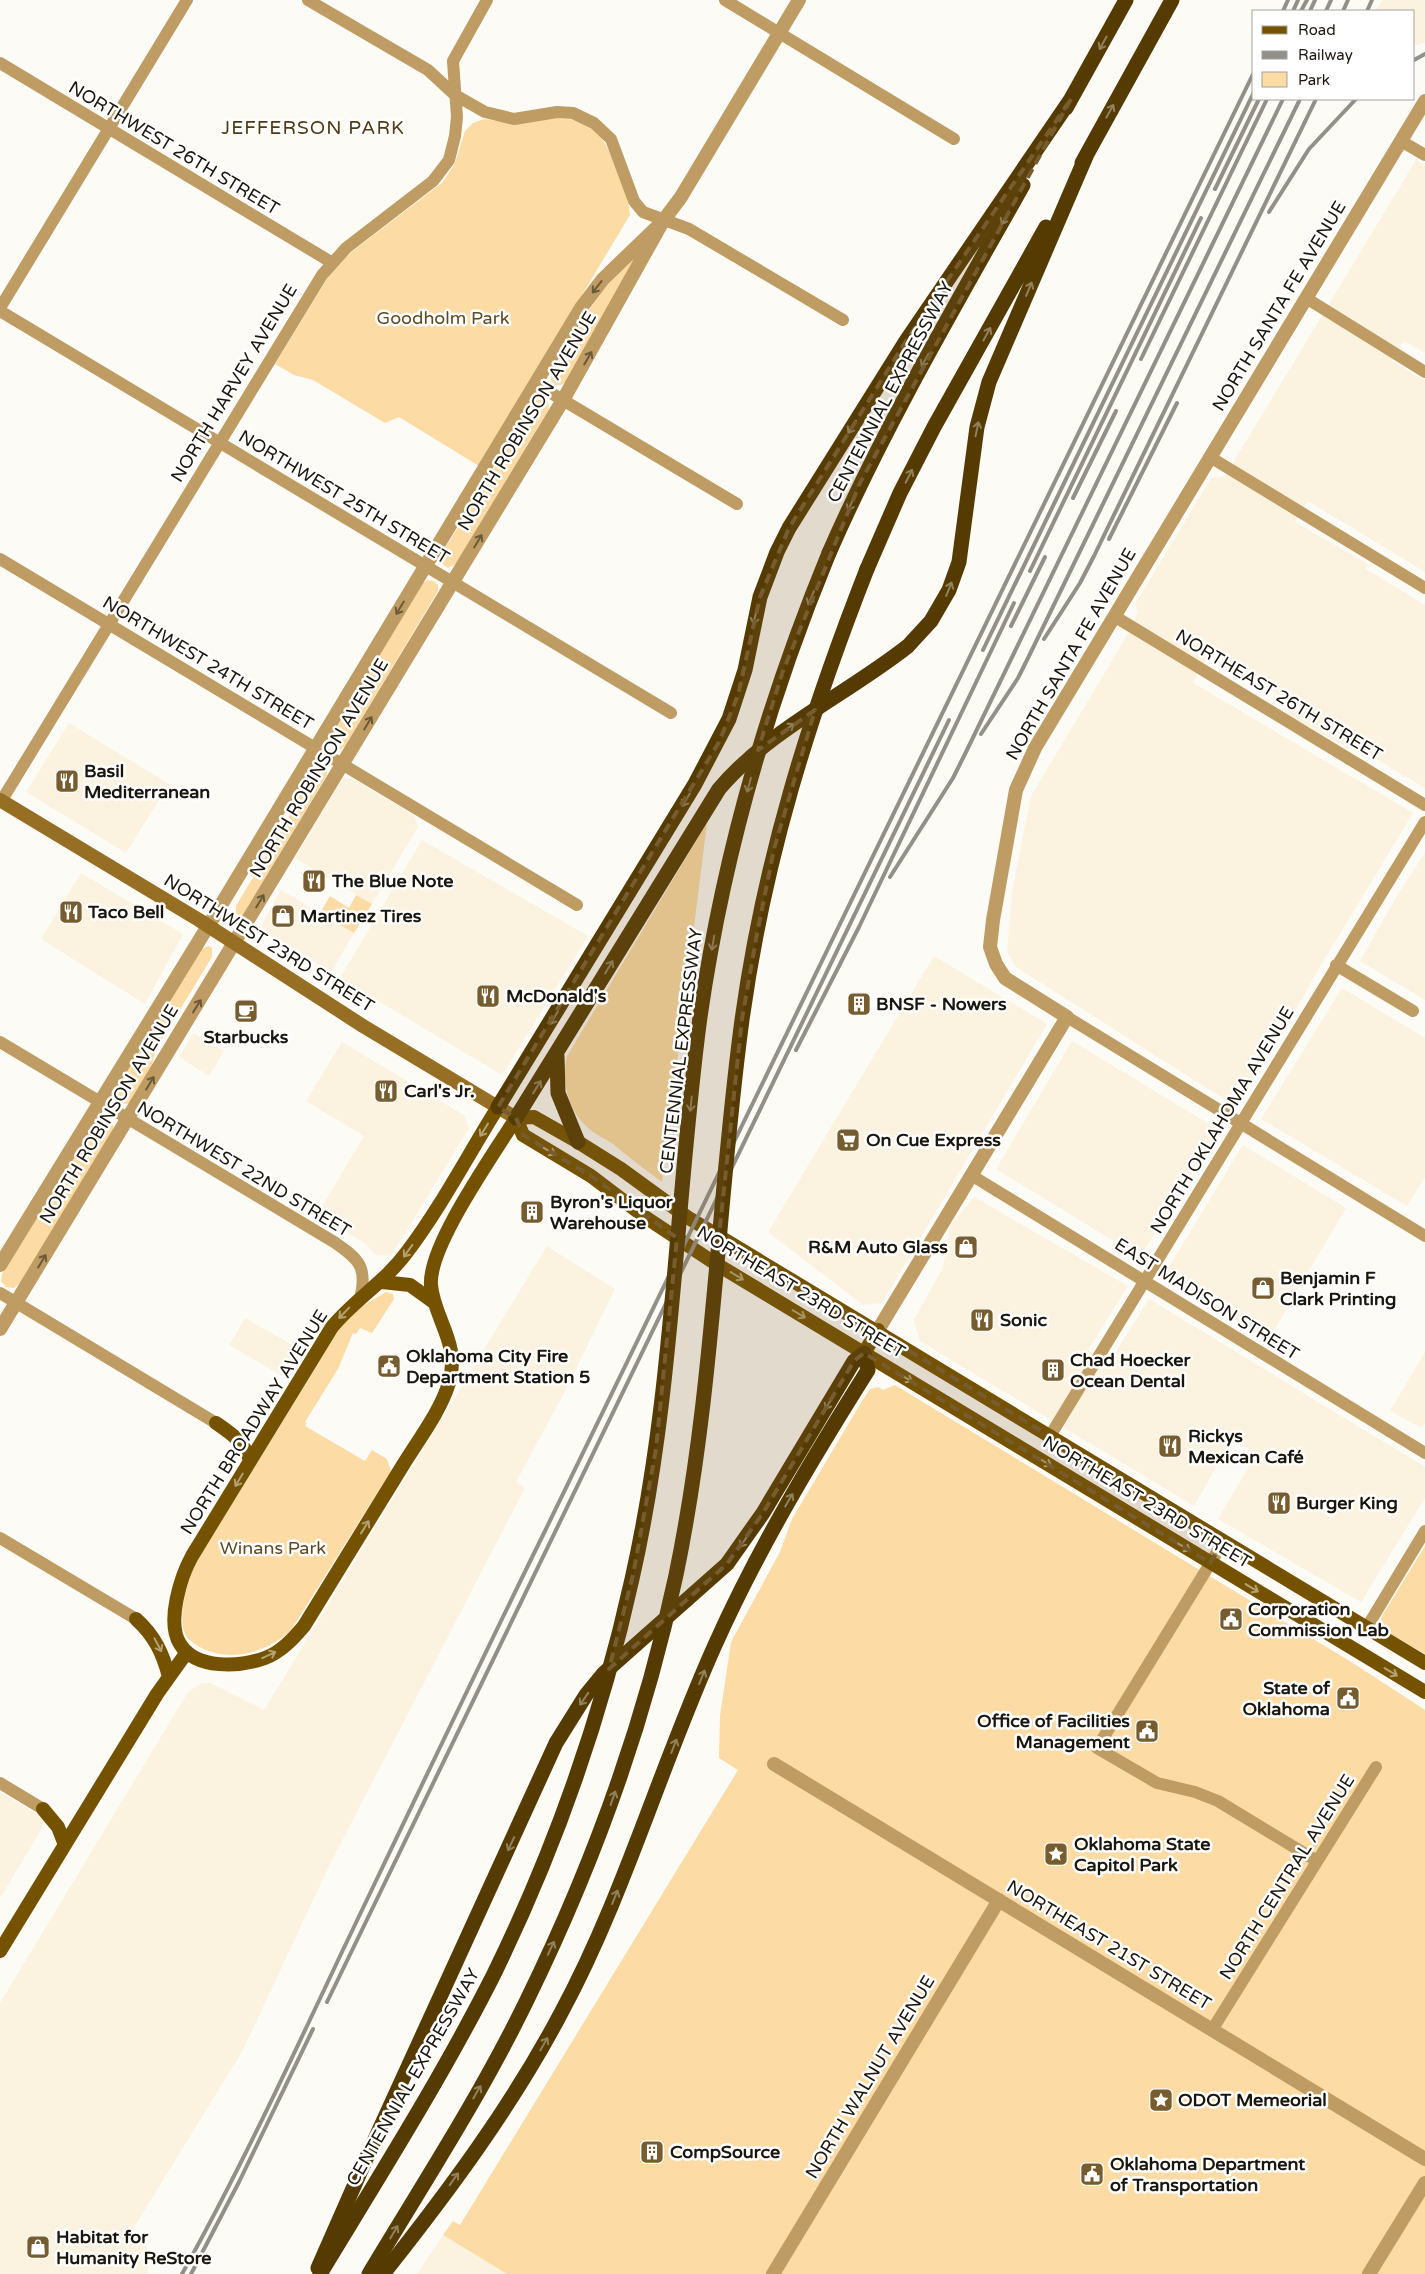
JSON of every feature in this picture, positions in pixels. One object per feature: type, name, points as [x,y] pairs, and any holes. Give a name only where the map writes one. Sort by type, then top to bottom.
[{"type":"highway","name":"CENTENNIAL EXPRESSWAY","points":[[320,2274],[446,2064],[494,1973],[570,1794],[603,1692],[633,1575],[656,1449],[700,1017],[716,927],[737,832],[761,742],[783,671],[830,552],[860,483],[890,424],[1126,0]]},
{"type":"highway","points":[[369,2274],[487,2075],[525,2004],[562,1925],[595,1845],[624,1764],[645,1696],[676,1574],[702,1416],[742,1019],[757,934],[774,849],[796,766],[831,662],[867,568],[900,493],[934,427],[1172,0]]},
{"type":"highway","points":[[498,1107],[719,742],[738,694],[760,597],[776,552],[789,528],[906,341],[1071,99]]},
{"type":"highway","points":[[516,1118],[557,1054],[702,814],[732,773],[744,761],[786,729],[894,657],[924,630],[941,606],[959,562],[974,444],[989,382],[1087,154]]},
{"type":"highway","points":[[557,1054],[558,1093],[578,1142]]},
{"type":"highway","points":[[315,2274],[556,1743],[586,1695],[604,1674],[727,1564],[763,1513],[854,1361],[864,1353],[868,1370],[773,1528],[714,1647],[609,1912],[587,1962],[560,2015],[502,2111],[426,2219],[383,2274]]},
{"type":"main road","name":"NORTHWEST 23RD STREET","points":[[0,800],[208,925],[363,1026],[516,1118]]},
{"type":"main road","name":"NORTH BROADWAY AVENUE","points":[[187,1652],[179,1643],[174,1627],[182,1575],[332,1327],[344,1312],[382,1282],[407,1253],[498,1107]]},
{"type":"main road","name":"NORTHEAST 23RD STREET","points":[[1425,1663],[687,1216],[621,1169],[578,1142],[534,1117],[516,1118],[523,1135],[591,1176],[645,1217],[713,1262],[1425,1692]]},
{"type":"main road","points":[[0,1951],[169,1677],[187,1652],[203,1660],[221,1664],[266,1658],[292,1641],[304,1626],[442,1401],[450,1382],[452,1358],[449,1339],[435,1303],[431,1284],[432,1266],[440,1245],[516,1118]]},
{"type":"main road","points":[[382,1282],[410,1285],[435,1303]]},
{"type":"main road","points":[[864,1353],[878,1330]]},
{"type":"main road","points":[[216,1423],[241,1441],[247,1449],[250,1460]]},
{"type":"main road","points":[[136,1619],[155,1641],[165,1659],[169,1677]]},
{"type":"main road","points":[[43,1809],[58,1827],[65,1845]]},
{"type":"street","points":[[0,309],[187,0]]},
{"type":"street","points":[[308,0],[428,70],[455,95],[485,112],[501,117],[522,119],[564,112],[573,113],[594,123],[610,139],[635,204],[643,212],[664,222],[689,229],[843,320]]},
{"type":"street","name":"NORTH HARVEY AVENUE","points":[[0,800],[331,262],[346,248],[433,181],[446,166],[456,136],[453,61],[488,0]]},
{"type":"street","points":[[725,0],[954,139]]},
{"type":"street","name":"NORTH ROBINSON AVENUE","points":[[0,1330],[563,400],[664,222],[681,197],[799,0]]},
{"type":"street","name":"NORTHWEST 26TH STREET","points":[[0,63],[331,262]]},
{"type":"street","name":"NORTH SANTA FE AVENUE","points":[[1067,1017],[1005,978],[993,956],[991,936],[1012,812],[1020,778],[1035,748],[1425,101]]},
{"type":"street","points":[[1401,141],[1425,155]]},
{"type":"street","name":"NORTH ROBINSON AVENUE","points":[[0,1265],[316,748],[581,308],[593,291],[630,251],[664,222]]},
{"type":"street","points":[[1306,298],[1425,372]]},
{"type":"street","name":"NORTHWEST 25TH STREET","points":[[0,309],[671,713]]},
{"type":"street","points":[[536,384],[737,504]]},
{"type":"street","points":[[1210,457],[1425,588]]},
{"type":"street","name":"NORTHWEST 24TH STREET","points":[[0,559],[577,905]]},
{"type":"street","name":"NORTHEAST 26TH STREET","points":[[1114,616],[1425,805]]},
{"type":"street","name":"NORTH OKLAHOMA AVENUE","points":[[1050,1436],[1425,822]]},
{"type":"street","points":[[1336,965],[1414,1011]]},
{"type":"street","points":[[878,1330],[1067,1017],[1425,1236]]},
{"type":"street","name":"NORTHWEST 22ND STREET","points":[[0,1042],[356,1257],[364,1276],[360,1298]]},
{"type":"street","name":"EAST MADISON STREET","points":[[971,1175],[1425,1453]]},
{"type":"street","points":[[0,1293],[216,1423]]},
{"type":"street","points":[[1367,1627],[1425,1531]]},
{"type":"street","points":[[0,1538],[136,1619]]},
{"type":"street","points":[[1224,1541],[1097,1748],[1157,1783],[1195,1792],[1218,1801],[1317,1861]]},
{"type":"street","name":"NORTHEAST 21ST STREET","points":[[774,1764],[1425,2159]]},
{"type":"street","name":"NORTH CENTRAL AVENUE","points":[[1212,2030],[1376,1767]]},
{"type":"street","points":[[0,1783],[43,1809]]},
{"type":"street","name":"NORTH WALNUT AVENUE","points":[[773,2274],[999,1900]]},
{"type":"street","points":[[1369,2274],[1425,2183]]},
{"type":"highlighted area","points":[[1071,99],[860,483],[783,671],[758,750],[815,710],[774,849],[757,934],[742,1019],[719,1236],[1224,1541],[1210,1563],[864,1353],[854,1361],[763,1513],[727,1564],[609,1669],[633,1575],[656,1449],[677,1238],[591,1176],[523,1135],[516,1118],[498,1107],[719,742],[738,695],[760,597],[789,528],[906,341]]},
{"type":"shaded area","points":[[1382,0],[1425,0],[1425,42],[1415,46],[1415,10],[1377,10]]},
{"type":"shaded area","points":[[1416,160],[1425,166],[1425,353],[1404,341],[1392,361],[1425,381],[1425,572],[1308,501],[1295,522],[1368,564],[1366,569],[1425,605],[1425,788],[1378,760],[1370,760],[1284,713],[1290,702],[1210,653],[1193,683],[1413,813],[1318,970],[1279,1040],[1235,1106],[1016,967],[1007,952],[1012,892],[1031,796],[1122,644],[1138,613],[1135,604],[1211,478],[1225,476]]},
{"type":"shaded area","points":[[69,723],[169,784],[126,853],[26,792]]},
{"type":"shaded area","points":[[343,778],[353,779],[414,815],[418,827],[372,904],[295,858]]},
{"type":"shaded area","points":[[422,840],[588,936],[502,1075],[340,978]]},
{"type":"shaded area","points":[[1425,853],[1425,1000],[1360,961],[1398,894]]},
{"type":"shaded area","points":[[81,873],[183,934],[145,1004],[41,939]]},
{"type":"shaded area","points":[[281,890],[354,933],[331,972],[262,931],[263,922]]},
{"type":"shaded area","points":[[934,956],[1047,1024],[882,1303],[863,1305],[768,1232]]},
{"type":"shaded area","points":[[1342,988],[1425,1038],[1425,1177],[1407,1206],[1261,1119]]},
{"type":"shaded area","points":[[194,1033],[224,1051],[209,1076],[179,1057]]},
{"type":"shaded area","points":[[1072,1041],[1219,1130],[1140,1257],[996,1169]]},
{"type":"shaded area","points":[[342,1042],[464,1115],[469,1128],[391,1256],[376,1255],[365,1243],[317,1215],[364,1136],[306,1101]]},
{"type":"shaded area","points":[[1243,1145],[1346,1208],[1269,1339],[1164,1275]]},
{"type":"shaded area","points":[[974,1197],[1128,1286],[1088,1350],[1107,1366],[1149,1299],[1425,1467],[1425,1498],[1361,1602],[1218,1519],[1257,1453],[1232,1440],[1194,1506],[920,1341],[914,1320],[943,1267],[950,1226]]},
{"type":"shaded area","points":[[547,1246],[615,1289],[563,1395],[516,1482],[525,1488],[331,1862],[243,2050],[130,2234],[147,2246],[148,2274],[0,2274],[0,2003],[188,1692],[202,1683],[210,1683],[264,1710]]},
{"type":"shaded area","points":[[245,1318],[301,1350],[284,1377],[229,1345]]},
{"type":"shaded area","points":[[1425,1352],[1425,1422],[1422,1428],[1390,1411]]},
{"type":"shaded area","points":[[0,1792],[47,1820],[0,1898]]},
{"type":"shaded area","points":[[443,2235],[507,2274],[417,2274]]},
{"type":"green space","name":"Goodholm Park","points":[[553,118],[579,122],[597,132],[608,150],[624,188],[630,215],[479,466],[399,417],[385,423],[313,380],[294,375],[275,364],[333,269],[345,257],[443,182],[455,163],[465,131],[473,123],[484,119],[519,124]]},
{"type":"green space","points":[[637,257],[566,382],[561,385],[555,385],[551,380],[551,375],[578,328],[613,277],[625,265]]},
{"type":"green space","points":[[536,399],[548,401],[549,409],[456,564],[448,568],[441,563],[441,555]]},
{"type":"green space","points":[[428,580],[434,581],[438,585],[438,591],[345,746],[340,750],[334,749],[330,745],[331,737],[423,583]]},
{"type":"green space","points":[[317,762],[323,762],[327,766],[327,775],[243,915],[236,914],[236,906],[289,817],[293,801]]},
{"type":"green space","points":[[707,823],[662,1182],[613,1144],[596,1134],[580,1120],[568,1094],[565,1065],[567,1056]]},
{"type":"green space","points":[[356,895],[372,904],[354,933],[320,913],[330,896],[349,908]]},
{"type":"green space","points":[[209,946],[212,948],[212,957],[156,1049],[151,1069],[129,1104],[118,1103],[114,1097],[115,1089],[201,949]]},
{"type":"green space","points":[[103,1116],[113,1123],[113,1132],[20,1283],[14,1288],[6,1287],[1,1281],[2,1274],[95,1121]]},
{"type":"green space","name":"Winans Park","points":[[386,1292],[393,1294],[394,1299],[372,1333],[360,1328],[356,1334],[353,1333],[338,1369],[305,1422],[307,1423],[305,1426],[365,1461],[372,1450],[387,1459],[391,1471],[291,1630],[271,1645],[247,1653],[222,1654],[198,1646],[186,1636],[182,1620],[184,1600],[195,1564],[342,1325],[361,1307]]},
{"type":"green space","name":"Oklahoma State Capitol Park","points":[[895,1385],[1356,1665],[1425,1710],[1425,2274],[507,2274],[443,2235],[453,2221],[460,2225],[738,1770],[719,1758],[720,1716],[731,1642],[780,1552],[792,1519],[862,1401],[870,1389],[878,1387],[883,1390]]},
{"type":"green space","points":[[1425,1546],[1425,1654],[1390,1634],[1381,1622],[1382,1616]]},
{"type":"railway","points":[[1283,10],[1288,0]]},
{"type":"railway","points":[[1293,10],[1298,0]]},
{"type":"railway","points":[[1302,10],[1307,0]]},
{"type":"railway","points":[[1310,10],[1315,0]]},
{"type":"railway","points":[[1326,10],[1331,0]]},
{"type":"railway","points":[[1343,10],[1348,0]]},
{"type":"railway","points":[[1367,10],[1372,0]]},
{"type":"railway","points":[[1415,59],[1425,54]]},
{"type":"railway","points":[[182,2274],[264,2116],[416,1796],[1252,76]]},
{"type":"railway","points":[[983,650],[1252,96]]},
{"type":"railway","points":[[1215,189],[1259,100]]},
{"type":"railway","points":[[1141,359],[1267,100]]},
{"type":"railway","points":[[890,877],[953,778],[1283,100]]},
{"type":"railway","points":[[981,734],[1018,678],[1300,100]]},
{"type":"railway","points":[[1044,639],[1080,583],[1094,556],[1316,100]]},
{"type":"railway","points":[[1269,212],[1309,149],[1355,100]]},
{"type":"railway","points":[[1030,571],[1201,218]]},
{"type":"railway","points":[[1109,539],[1177,403]]},
{"type":"railway","points":[[1073,498],[1116,411]]},
{"type":"railway","points":[[1011,626],[1045,557]]},
{"type":"railway","points":[[796,1050],[859,927],[1014,603]]},
{"type":"railway","points":[[327,2002],[949,720]]},
{"type":"railway","points":[[191,2274],[239,2182],[313,2029]]},
{"type":"place","name":"Basil Mediterranean","points":[[67,781]]},
{"type":"place","name":"The Blue Note","points":[[314,881]]},
{"type":"place","name":"Taco Bell","points":[[71,912]]},
{"type":"place","name":"Martinez Tires","points":[[283,916]]},
{"type":"place","name":"McDonald's","points":[[488,996]]},
{"type":"place","name":"BNSF - Nowers","points":[[859,1004]]},
{"type":"place","name":"Starbucks","points":[[246,1011]]},
{"type":"place","name":"Carl's Jr.","points":[[386,1091]]},
{"type":"place","name":"On Cue Express","points":[[848,1140]]},
{"type":"place","name":"Byron's Liquor Warehouse","points":[[532,1212]]},
{"type":"place","name":"R&M Auto Glass","points":[[966,1247]]},
{"type":"place","name":"Benjamin F Clark Printing","points":[[1263,1288]]},
{"type":"place","name":"Sonic","points":[[982,1320]]},
{"type":"place","name":"Oklahoma City Fire Department Station 5","points":[[389,1366]]},
{"type":"place","name":"Chad Hoecker Ocean Dental","points":[[1053,1370]]},
{"type":"place","name":"Rickys Mexican Café","points":[[1170,1446]]},
{"type":"place","name":"Burger King","points":[[1279,1503]]},
{"type":"place","name":"Corporation Commission Lab","points":[[1231,1619]]},
{"type":"place","name":"State of Oklahoma","points":[[1348,1698]]},
{"type":"place","name":"Office of Facilities Management","points":[[1147,1731]]},
{"type":"place","name":"Oklahoma State Capitol Park","points":[[1056,1854]]},
{"type":"place","name":"ODOT Memeorial","points":[[1161,2100]]},
{"type":"place","name":"CompSource","points":[[652,2152]]},
{"type":"place","name":"Oklahoma Department of Transportation","points":[[1092,2174]]},
{"type":"place","name":"Habitat for Humanity ReStore","points":[[38,2247]]},
{"type":"district","name":"JEFFERSON PARK","points":[[313,128]]}]
